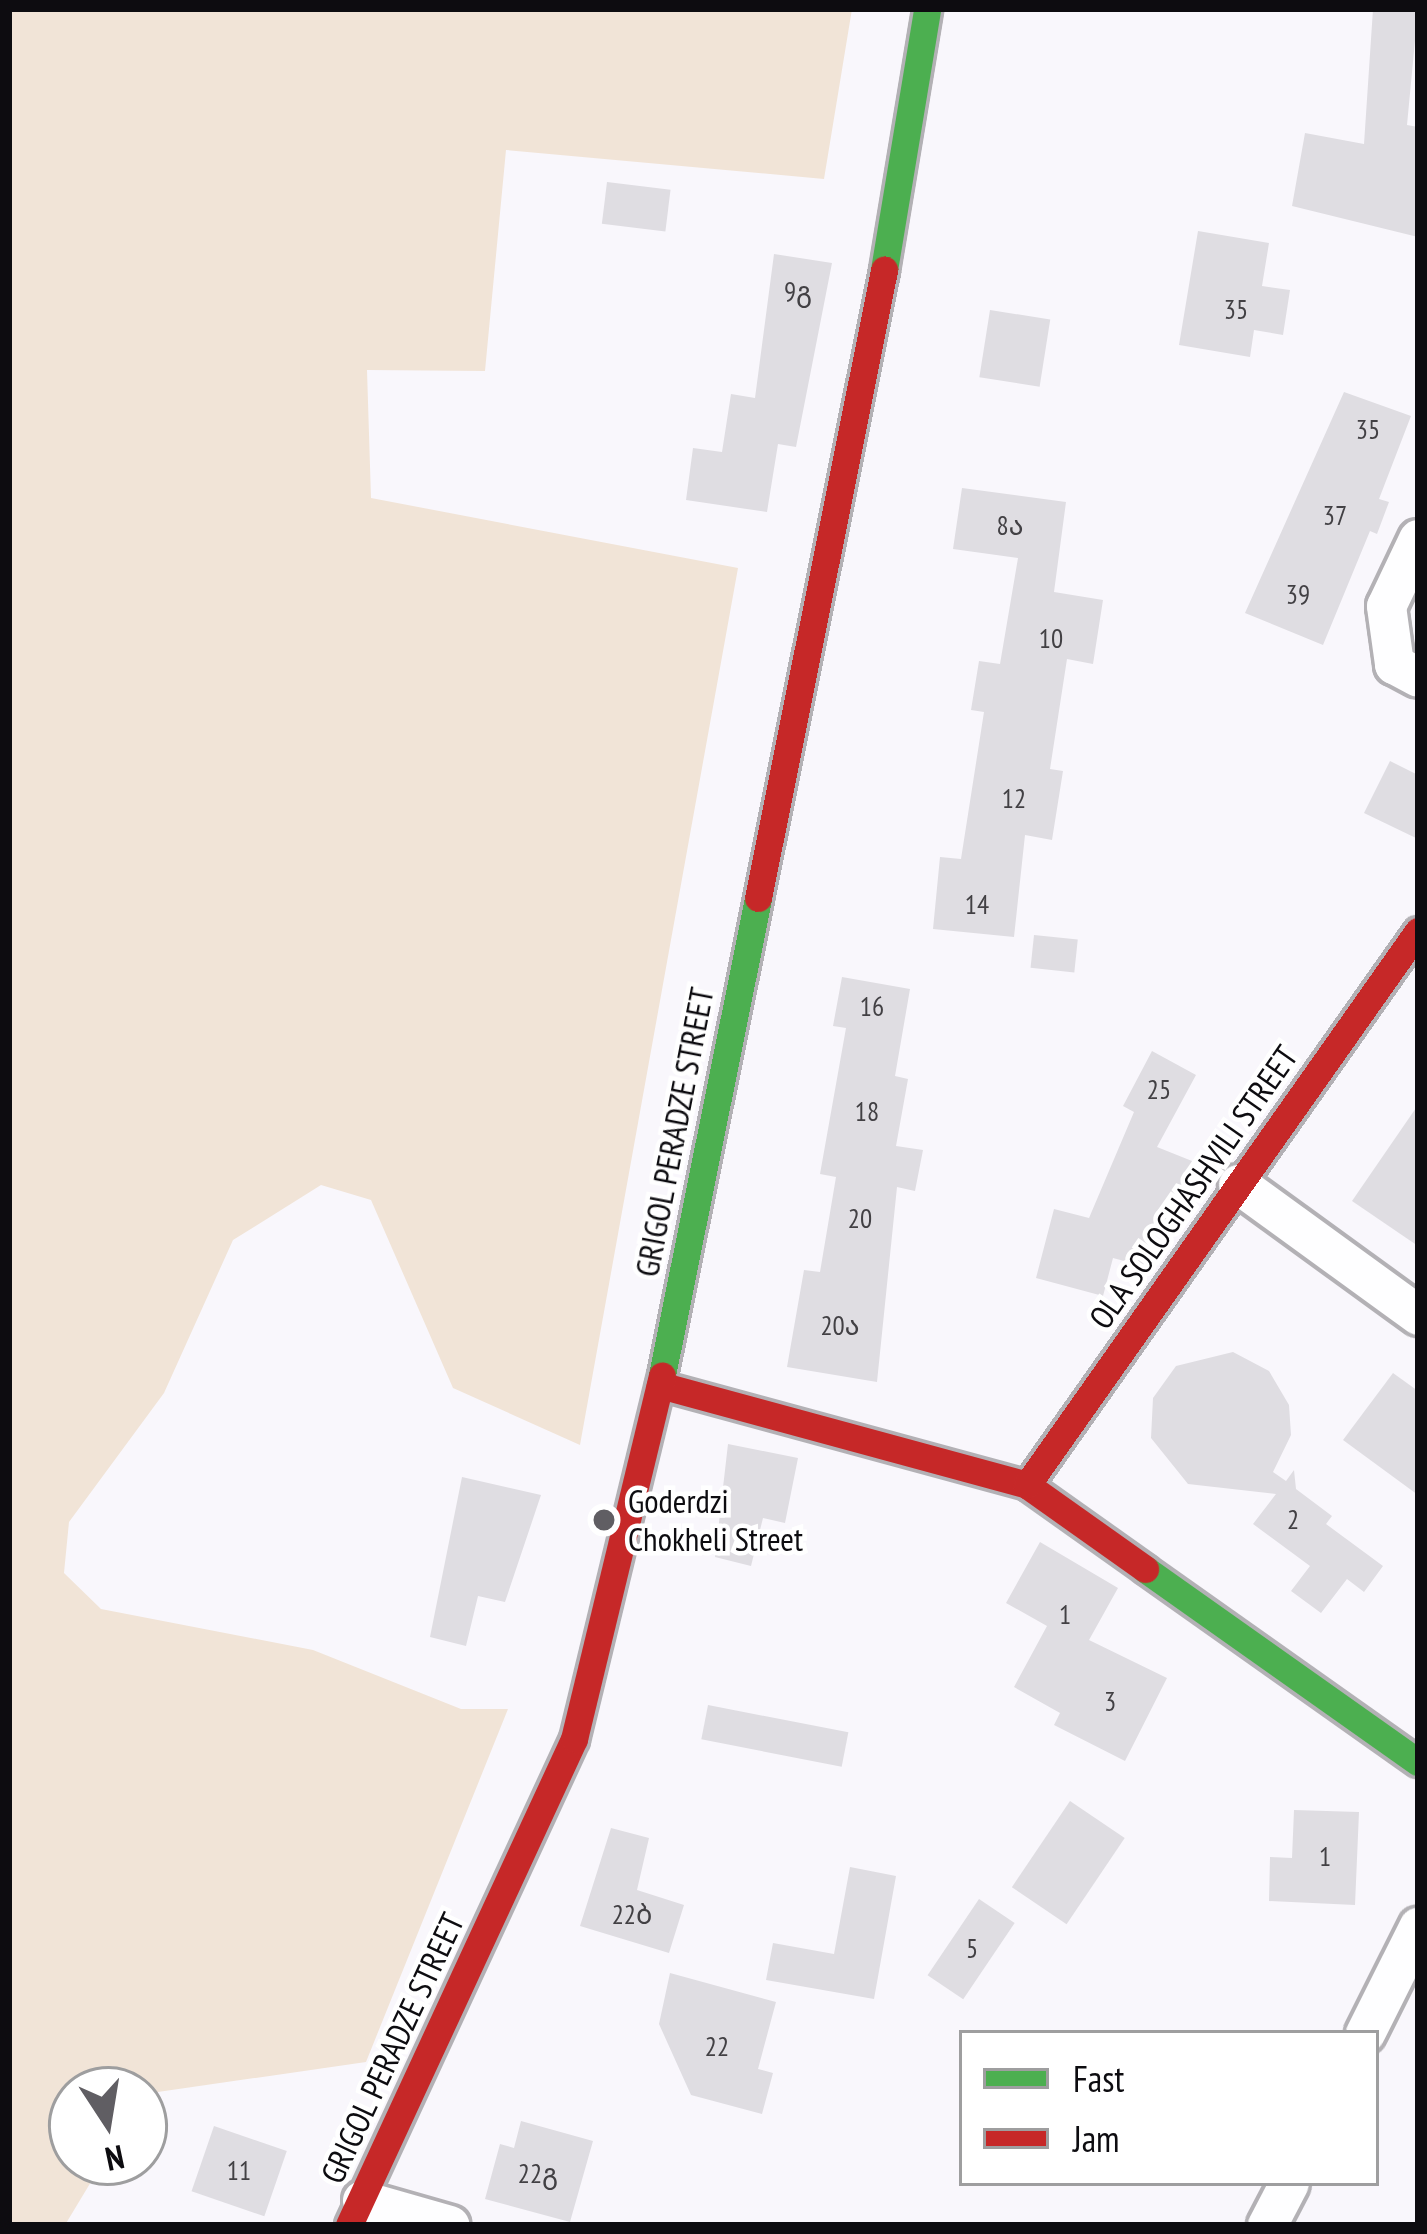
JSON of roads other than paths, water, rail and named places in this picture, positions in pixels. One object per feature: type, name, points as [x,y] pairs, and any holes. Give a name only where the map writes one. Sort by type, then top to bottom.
[{"type":"street","name":"GRIGOL PERADZE STREET","points":[[356,2212],[574,1739],[660,1385],[890,248],[928,9]]},
{"type":"street","points":[[1418,539],[1386,606],[1394,664],[1418,677]]},
{"type":"street","name":"OLA SOLOGHASHVILI STREET","points":[[1027,1485],[1418,931]]},
{"type":"street","points":[[1238,1184],[1418,1315]]},
{"type":"street","points":[[660,1385],[1027,1485],[1418,1762]]},
{"type":"street","points":[[1366,2030],[1418,1927]]},
{"type":"street","points":[[1268,2225],[1288,2186]]},
{"type":"street","points":[[356,2212],[450,2225]]},
{"type":"place","name":"Goderdzi Chokheli Street","points":[[604,1520]]}]
